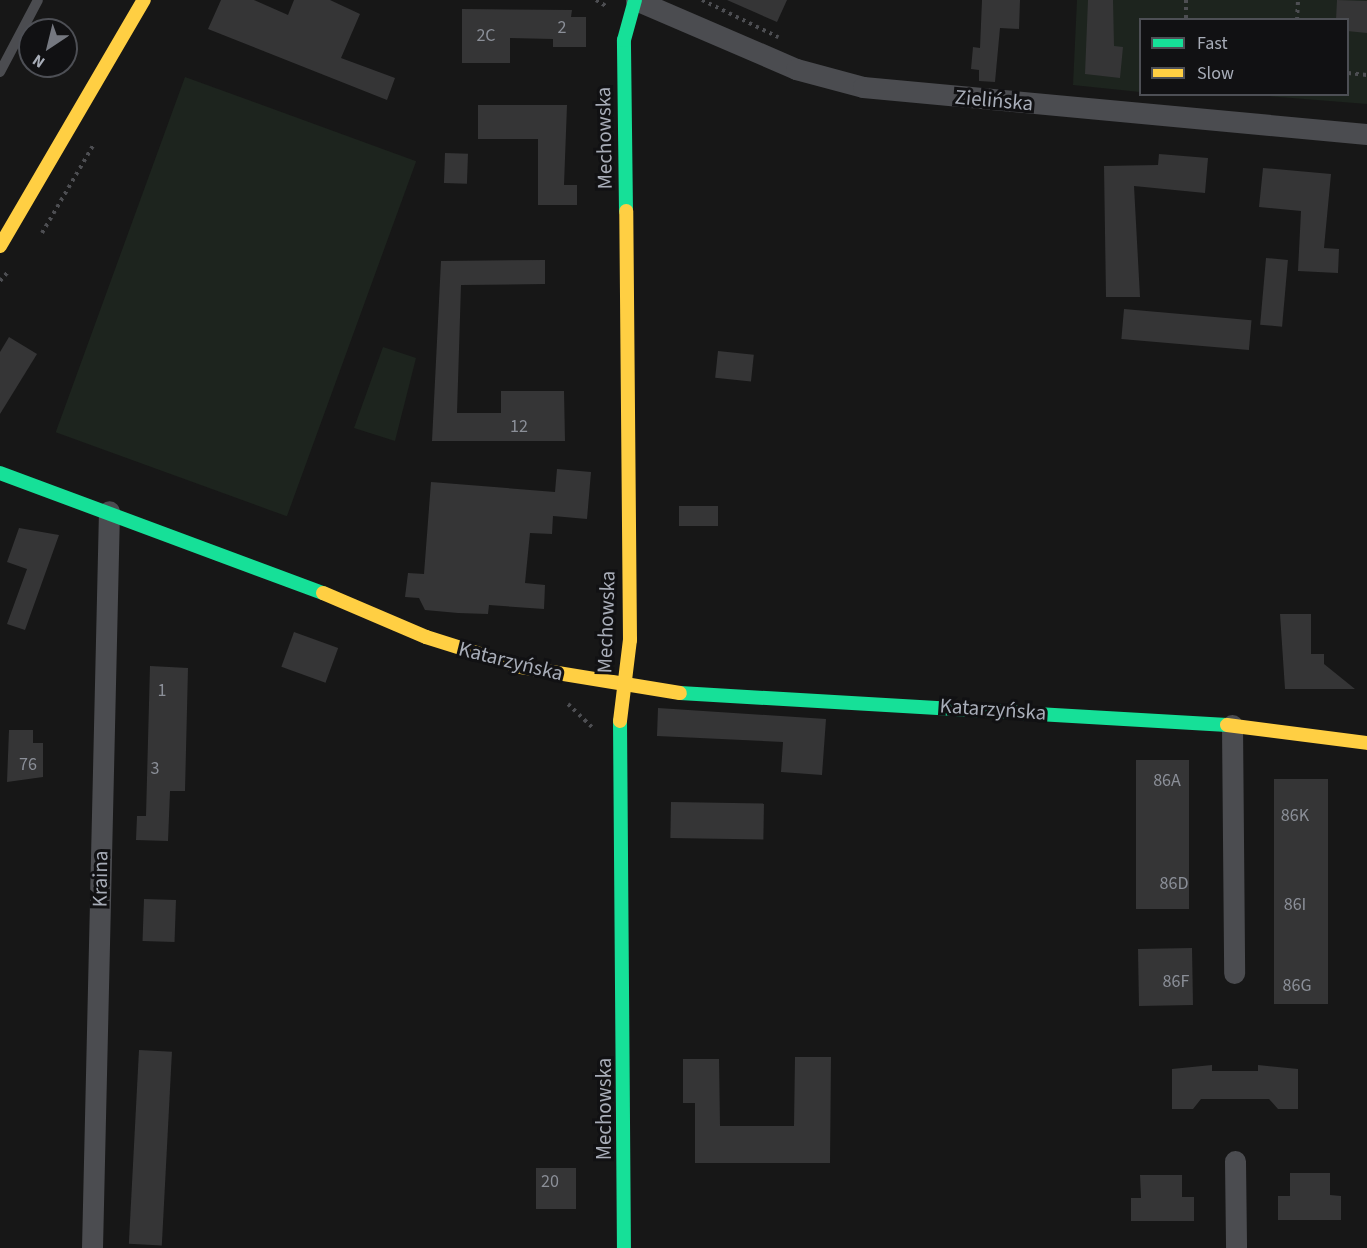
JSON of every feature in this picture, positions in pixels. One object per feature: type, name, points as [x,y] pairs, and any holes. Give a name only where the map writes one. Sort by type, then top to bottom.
[{"type":"street","points":[[0,246],[144,0]]},
{"type":"street","name":"Zielińska","points":[[636,0],[786,66],[863,87],[1367,134]]},
{"type":"street","name":"Mechowska","points":[[624,1248],[620,727],[630,640],[624,40],[636,0]]},
{"type":"street","name":"Katarzyńska","points":[[0,473],[109,511],[471,653],[624,686],[1232,725],[1367,743]]},
{"type":"street","name":"Kraina","points":[[92,1248],[109,511]]},
{"type":"street","points":[[1232,725],[1234,973]]},
{"type":"street","points":[[1235,1161],[1236,1248]]},
{"type":"lane","points":[[0,72],[38,0]]},
{"type":"path","points":[[1186,0],[1186,18]]},
{"type":"path","points":[[1297,18],[1298,0]]},
{"type":"path","points":[[1349,73],[1367,75]]},
{"type":"shaded area","points":[[1077,0],[1367,0],[1367,104],[1267,96],[1349,96],[1349,18],[1139,18],[1139,92],[1073,85]]},
{"type":"shaded area","points":[[185,77],[416,161],[287,516],[56,432]]},
{"type":"shaded area","points":[[383,347],[416,358],[395,441],[354,428]]},
{"type":"building","points":[[221,0],[254,0],[288,15],[294,0],[330,0],[360,14],[341,58],[395,78],[387,100],[208,29]]},
{"type":"building","points":[[727,0],[787,0],[777,22]]},
{"type":"building","points":[[982,0],[1020,0],[1019,29],[1000,28],[995,82],[979,81],[979,70],[971,69],[973,47],[980,48]]},
{"type":"building","points":[[1088,0],[1113,0],[1114,46],[1123,47],[1120,78],[1085,74]]},
{"type":"building","points":[[1337,0],[1367,1],[1367,33],[1349,31],[1349,18],[1336,18]]},
{"type":"building","points":[[462,9],[572,10],[571,17],[586,17],[586,47],[553,47],[553,39],[510,38],[510,63],[462,63]]},
{"type":"building","points":[[478,105],[567,105],[564,185],[577,185],[577,205],[538,205],[538,139],[478,139]]},
{"type":"building","points":[[445,153],[468,154],[467,184],[444,183]]},
{"type":"building","points":[[1159,154],[1208,158],[1205,193],[1134,186],[1140,297],[1106,297],[1104,166],[1158,165]]},
{"type":"building","points":[[1263,168],[1331,174],[1324,248],[1339,249],[1338,273],[1298,271],[1301,211],[1259,207]]},
{"type":"building","points":[[1266,258],[1288,260],[1282,327],[1260,325]]},
{"type":"building","points":[[545,260],[545,284],[461,285],[457,413],[501,413],[501,391],[564,391],[565,441],[432,441],[441,261]]},
{"type":"building","points":[[1124,309],[1252,320],[1249,350],[1121,339]]},
{"type":"building","points":[[9,337],[37,354],[0,414],[0,352]]},
{"type":"building","points":[[718,351],[754,355],[751,382],[715,378]]},
{"type":"building","points":[[557,469],[591,472],[587,519],[553,516],[552,534],[530,533],[525,583],[545,585],[544,609],[489,605],[488,614],[458,613],[425,610],[419,598],[405,597],[408,573],[424,574],[431,482],[555,492]]},
{"type":"building","points":[[679,506],[718,506],[718,526],[679,526]]},
{"type":"building","points":[[19,528],[59,535],[25,630],[7,624],[27,569],[7,562]]},
{"type":"building","points":[[1280,614],[1311,614],[1311,654],[1324,654],[1324,664],[1355,689],[1285,689]]},
{"type":"building","points":[[294,632],[338,648],[326,683],[281,667]]},
{"type":"building","points":[[150,666],[188,668],[185,791],[170,791],[168,841],[136,840],[137,816],[146,816]]},
{"type":"building","points":[[658,708],[826,719],[822,775],[781,772],[783,742],[657,736]]},
{"type":"building","points":[[9,730],[33,730],[33,743],[43,743],[43,777],[7,782]]},
{"type":"building","points":[[1136,760],[1189,760],[1189,909],[1136,909]]},
{"type":"building","points":[[1274,779],[1328,779],[1328,1004],[1274,1004]]},
{"type":"building","points":[[671,802],[764,804],[763,840],[670,838]]},
{"type":"building","points":[[144,899],[176,900],[175,942],[143,941]]},
{"type":"building","points":[[1192,948],[1193,1005],[1139,1006],[1138,949]]},
{"type":"building","points":[[139,1050],[172,1052],[162,1245],[129,1244]]},
{"type":"building","points":[[795,1057],[831,1057],[830,1163],[695,1163],[695,1103],[683,1103],[683,1059],[719,1059],[720,1126],[794,1126]]},
{"type":"building","points":[[1212,1065],[1212,1071],[1258,1071],[1258,1065],[1298,1069],[1298,1109],[1278,1109],[1269,1099],[1201,1099],[1193,1109],[1172,1109],[1172,1069]]},
{"type":"building","points":[[536,1168],[576,1168],[576,1209],[536,1209]]},
{"type":"building","points":[[1290,1173],[1330,1173],[1330,1195],[1341,1196],[1341,1220],[1278,1220],[1278,1196],[1290,1196]]},
{"type":"building","points":[[1140,1175],[1182,1175],[1182,1197],[1194,1197],[1194,1221],[1131,1221],[1131,1198],[1141,1198]]},
{"type":"traffic: fast","points":[[626,211],[624,40],[635,0]]},
{"type":"traffic: fast","points":[[0,473],[323,593]]},
{"type":"traffic: fast","points":[[680,693],[1227,725]]},
{"type":"traffic: fast","points":[[620,721],[624,1248]]},
{"type":"traffic: slow","points":[[0,246],[144,0]]},
{"type":"traffic: slow","points":[[620,721],[630,640],[626,211]]},
{"type":"traffic: slow","points":[[323,593],[426,637],[521,667],[680,693]]},
{"type":"traffic: slow","points":[[1227,725],[1367,743]]}]
